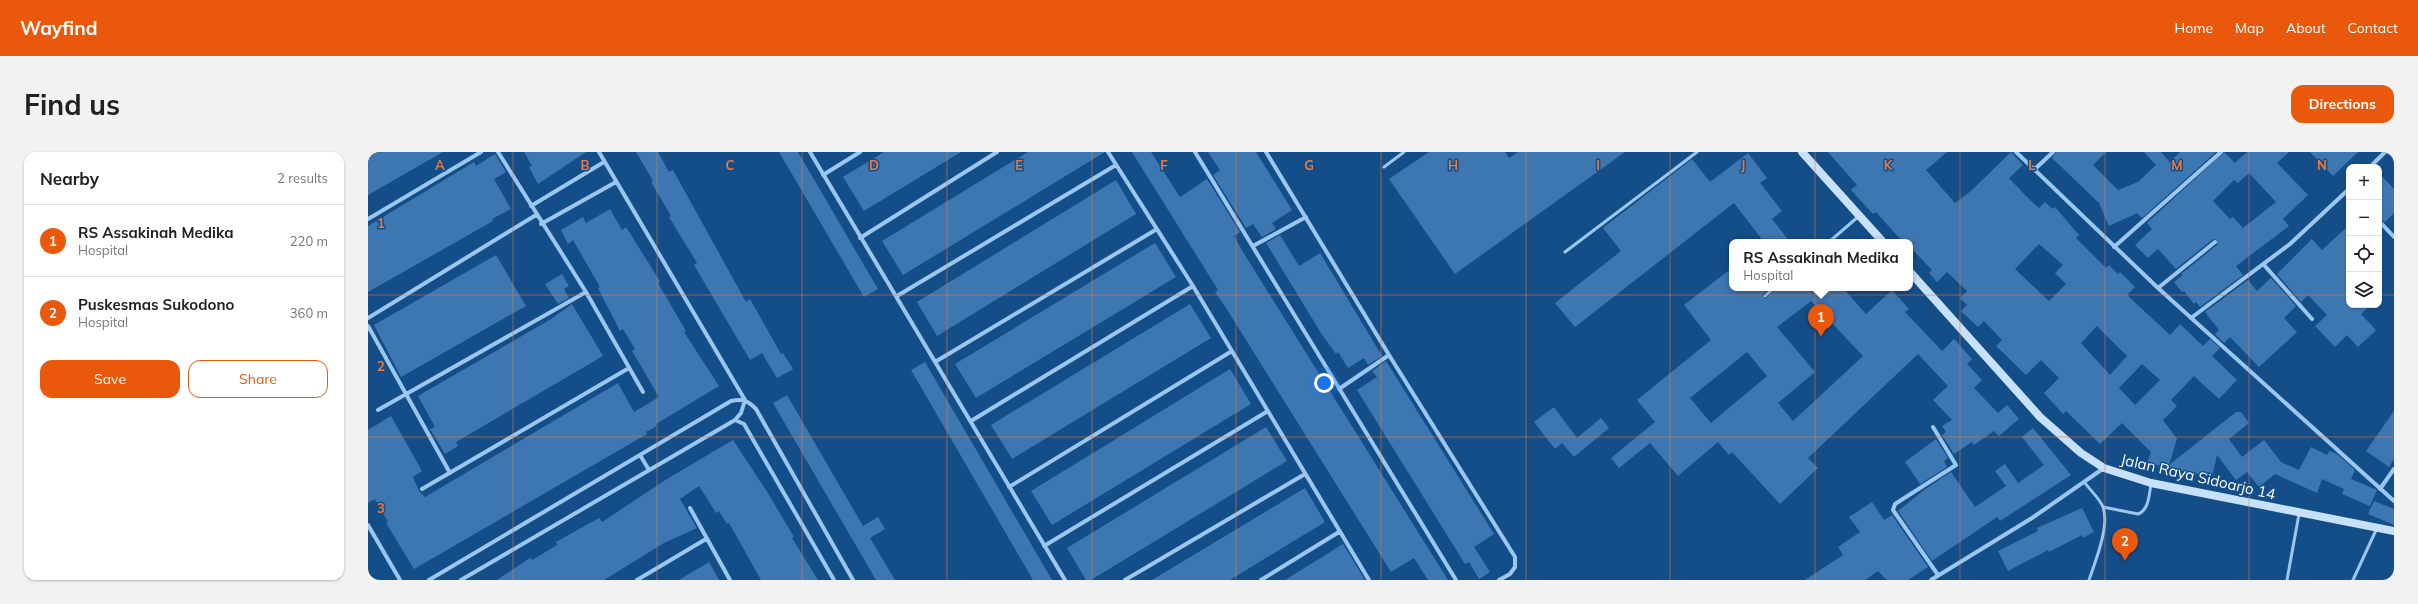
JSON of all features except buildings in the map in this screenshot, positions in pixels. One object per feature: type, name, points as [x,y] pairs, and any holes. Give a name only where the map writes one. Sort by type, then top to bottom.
[{"type":"main road","points":[[1802,152],[1880,239]]},
{"type":"main road","name":"Jalan Raya Sidoarjo 14","points":[[1913,275],[2040,417],[2081,453],[2104,468],[2151,483],[2299,514],[2394,531]]},
{"type":"street","points":[[368,219],[481,152]]},
{"type":"street","points":[[498,152],[541,224],[586,292],[643,392]]},
{"type":"street","points":[[599,152],[745,400],[756,409],[853,580]]},
{"type":"street","points":[[810,152],[1065,580]]},
{"type":"street","points":[[823,175],[860,152]]},
{"type":"street","points":[[860,238],[997,152]]},
{"type":"street","points":[[1108,152],[1193,286],[1369,580]]},
{"type":"street","points":[[1195,152],[1456,580]]},
{"type":"street","points":[[1266,152],[1389,355],[1515,557],[1515,567],[1510,574],[1499,580]]},
{"type":"street","points":[[2016,152],[2158,288],[2394,501]]},
{"type":"street","points":[[2035,169],[2053,152]]},
{"type":"street","points":[[2114,247],[2221,152]]},
{"type":"street","points":[[2373,164],[2385,152]]},
{"type":"street","points":[[531,206],[604,162]]},
{"type":"street","points":[[897,296],[1116,165]]},
{"type":"street","points":[[541,224],[616,182]]},
{"type":"street","points":[[2191,318],[2264,265],[2312,224],[2346,192]]},
{"type":"street","points":[[368,318],[536,215]]},
{"type":"street","points":[[1253,246],[1306,217]]},
{"type":"street","points":[[2382,224],[2394,237]]},
{"type":"street","points":[[935,362],[1157,230]]},
{"type":"street","points":[[2158,288],[2215,242]]},
{"type":"street","points":[[2264,265],[2312,319]]},
{"type":"street","points":[[971,421],[1193,286]]},
{"type":"street","points":[[378,410],[586,292]]},
{"type":"street","points":[[368,326],[450,472]]},
{"type":"street","points":[[1009,487],[1232,351]]},
{"type":"street","points":[[1339,389],[1389,355]]},
{"type":"street","points":[[422,489],[629,368]]},
{"type":"street","points":[[461,580],[735,420],[741,413],[745,400]]},
{"type":"street","points":[[429,580],[731,401],[745,400]]},
{"type":"street","points":[[1044,546],[1268,411]]},
{"type":"street","points":[[735,420],[744,424],[834,580]]},
{"type":"street","points":[[1933,427],[1956,465],[1895,504],[1893,510],[1938,575]]},
{"type":"street","points":[[640,455],[649,470]]},
{"type":"street","points":[[1931,580],[2026,522],[2085,483],[2104,468]]},
{"type":"street","points":[[2380,489],[2394,469]]},
{"type":"street","points":[[1125,580],[1305,474]]},
{"type":"street","points":[[690,508],[730,580]]},
{"type":"street","points":[[368,525],[400,580]]},
{"type":"street","points":[[1260,580],[1339,532]]},
{"type":"street","points":[[637,580],[706,539]]},
{"type":"lane","points":[[1384,167],[1404,152]]},
{"type":"lane","points":[[1565,252],[1697,152]]},
{"type":"lane","points":[[1832,239],[1859,216]]},
{"type":"lane","points":[[1765,296],[1771,291]]},
{"type":"lane","points":[[2085,483],[2103,507],[2104,518],[2101,540],[2089,580]]},
{"type":"lane","points":[[2103,507],[2138,514],[2146,509],[2151,483]]},
{"type":"lane","points":[[2287,580],[2299,514]]},
{"type":"lane","points":[[2353,580],[2378,528]]},
{"type":"place","name":"RS Assakinah Medika","points":[[1821,337]]},
{"type":"place","name":"Puskesmas Sukodono","points":[[2125,561]]}]
